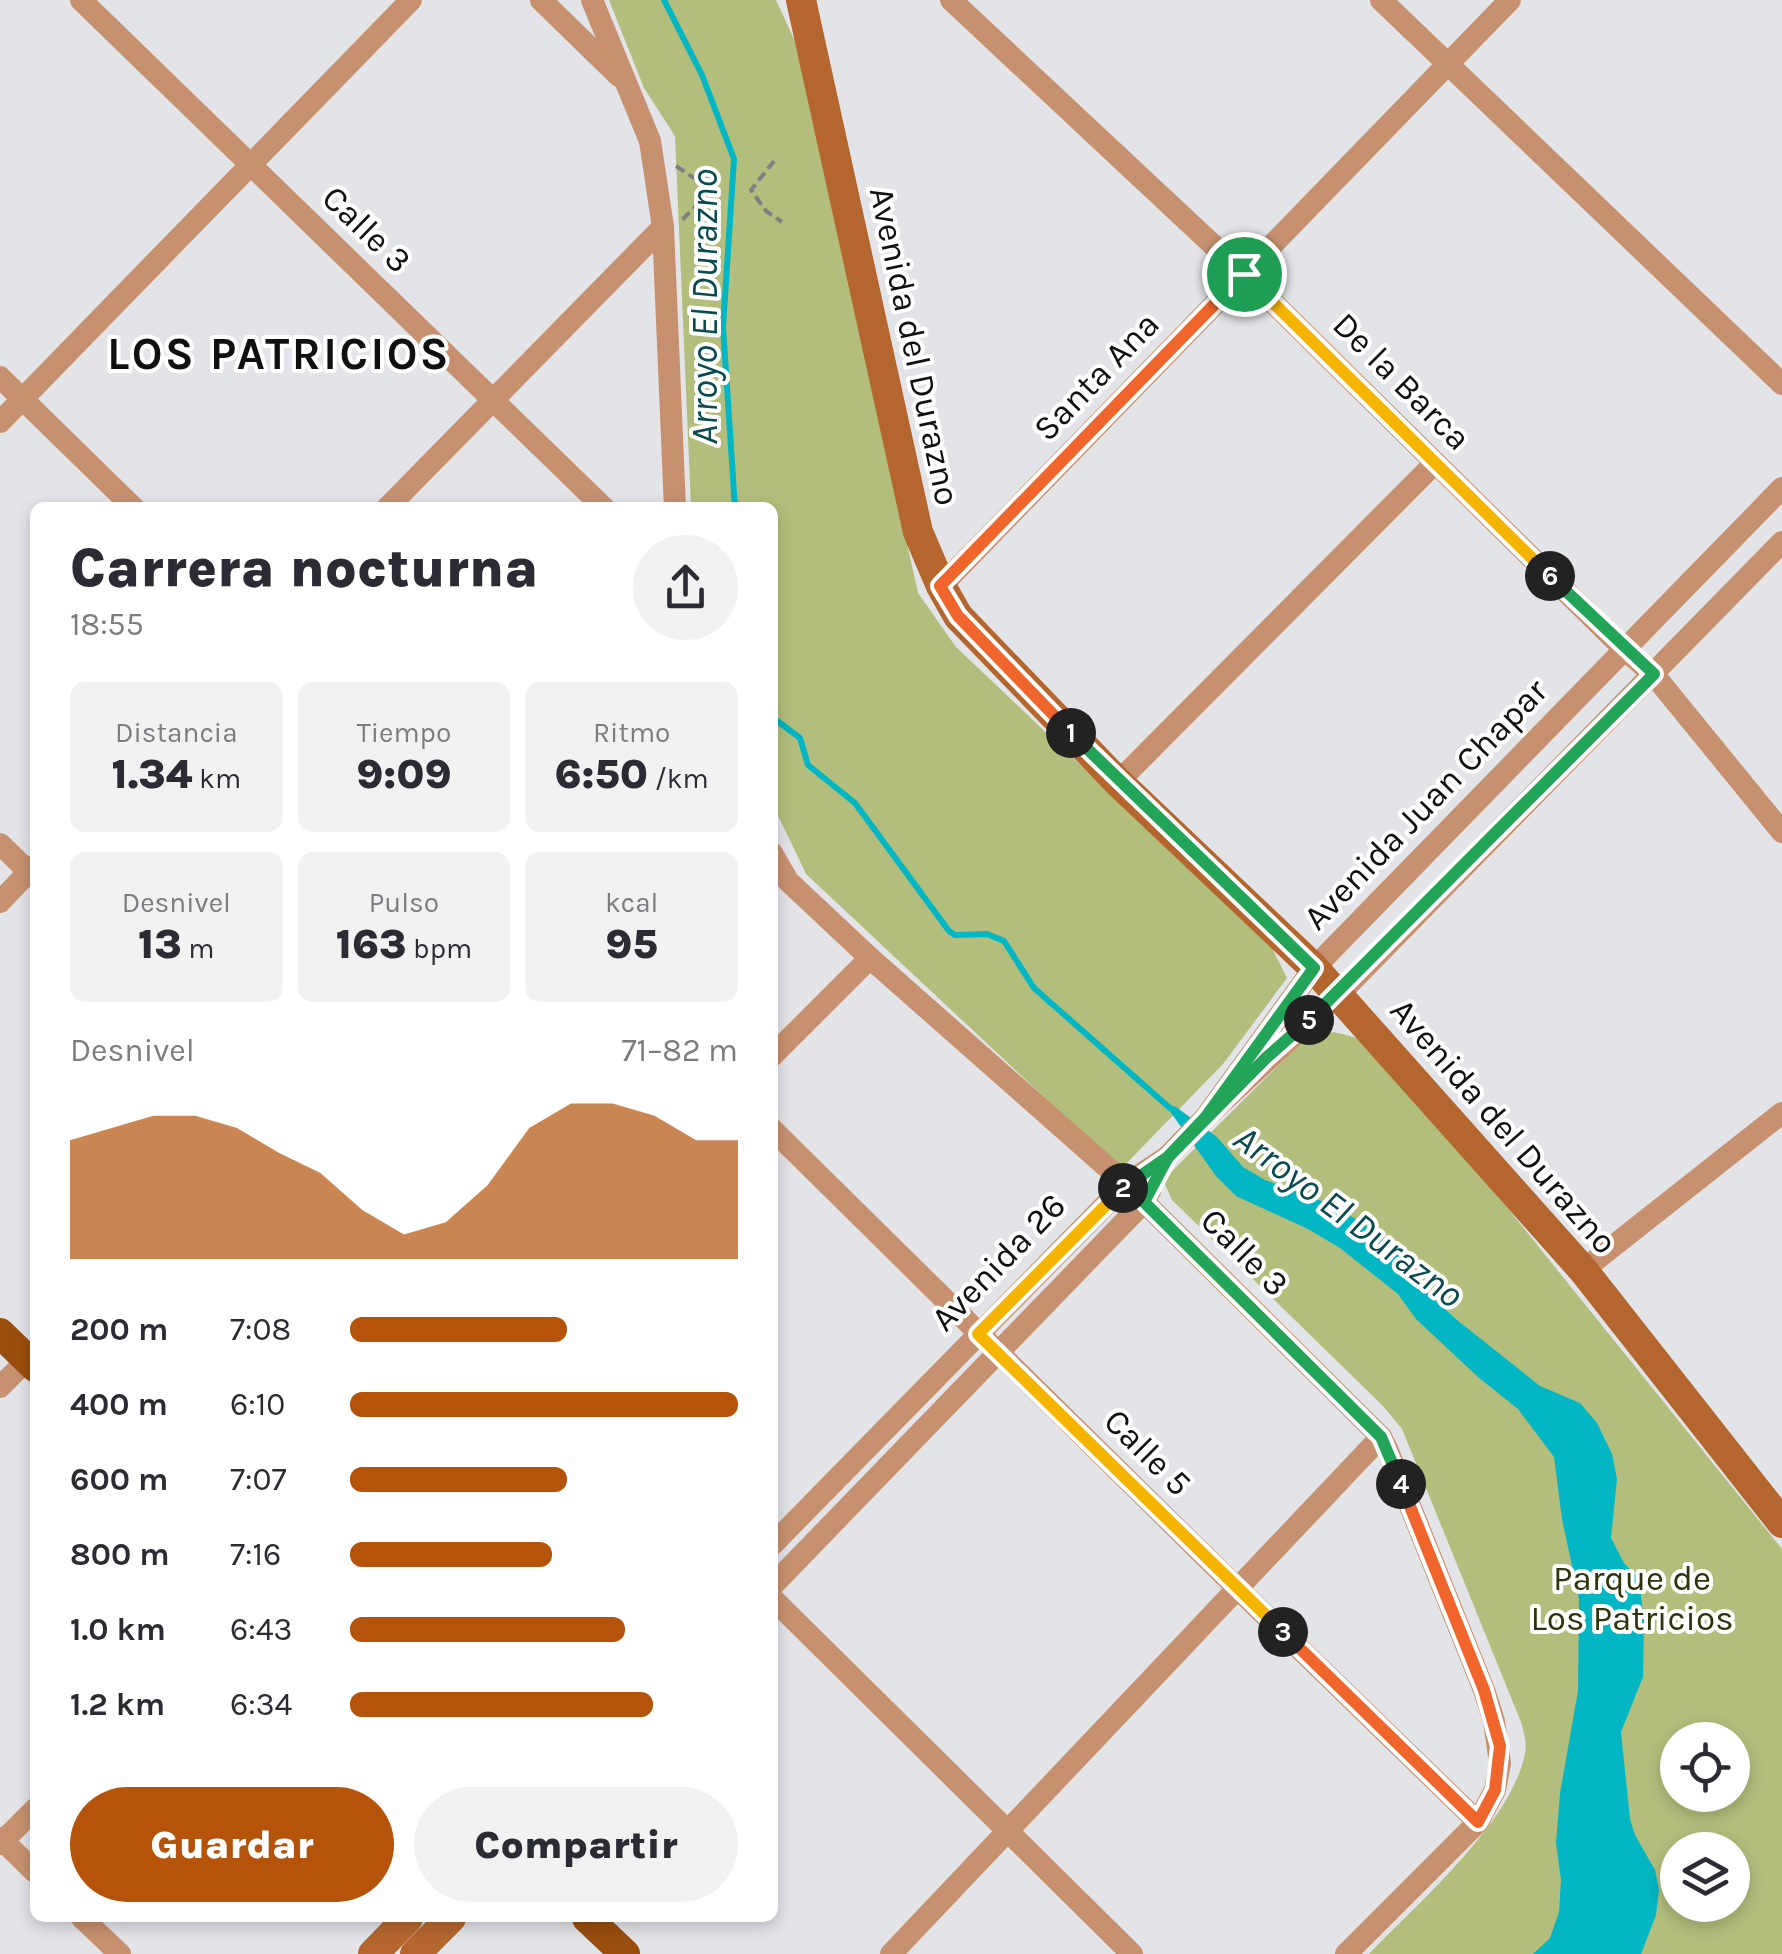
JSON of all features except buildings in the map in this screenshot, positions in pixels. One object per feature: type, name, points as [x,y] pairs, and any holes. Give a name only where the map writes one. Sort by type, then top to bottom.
[{"type":"main road","name":"Avenida del Durazno","points":[[800,0],[918,532],[940,586],[958,616],[1118,782],[1314,968],[1583,1270],[1782,1524]]},
{"type":"main road","points":[[0,1332],[30,1357]]},
{"type":"main road","points":[[373,1954],[404,1922]]},
{"type":"main road","points":[[415,1954],[447,1922]]},
{"type":"main road","points":[[591,1922],[624,1954]]},
{"type":"street","name":"Calle 3","points":[[81,0],[598,502]]},
{"type":"street","points":[[0,422],[412,0]]},
{"type":"street","points":[[541,0],[625,82]]},
{"type":"street","points":[[592,0],[652,149],[663,225],[675,502]]},
{"type":"street","name":"De la Barca","points":[[951,0],[1244,274],[1625,650],[1654,674],[1782,832]]},
{"type":"street","points":[[1381,0],[1782,384]]},
{"type":"street","name":"Santa Ana","points":[[940,586],[1510,0]]},
{"type":"street","points":[[393,502],[663,225]]},
{"type":"street","points":[[0,377],[128,502]]},
{"type":"street","points":[[1118,782],[1435,463]]},
{"type":"street","name":"Avenida Juan Chapar","points":[[1205,1118],[1314,968],[1782,488]]},
{"type":"street","name":"Avenida Juan Chapar","points":[[1205,1118],[1338,995],[1782,542]]},
{"type":"street","points":[[0,844],[30,869]]},
{"type":"street","name":"Calle 3","points":[[778,864],[788,881],[870,958],[1126,1184],[1381,1437],[1484,1690],[1500,1746],[1495,1790],[1478,1822]]},
{"type":"street","points":[[0,902],[30,874]]},
{"type":"street","points":[[778,1050],[870,958]]},
{"type":"street","points":[[1583,1270],[1782,1113]]},
{"type":"street","points":[[1168,1157],[1205,1118]]},
{"type":"street","name":"Calle 5","points":[[778,1134],[1478,1822]]},
{"type":"street","name":"Avenida 26","points":[[778,1539],[1126,1184],[1168,1157]]},
{"type":"street","name":"Avenida 26","points":[[778,1580],[1144,1202],[1168,1157]]},
{"type":"street","points":[[0,1388],[30,1363]]},
{"type":"street","points":[[891,1954],[1381,1437]]},
{"type":"street","points":[[778,1604],[1132,1954]]},
{"type":"street","points":[[30,1813],[1,1841],[30,1867]]},
{"type":"street","points":[[1346,1954],[1478,1822]]},
{"type":"street","points":[[86,1922],[120,1954]]},
{"type":"path","points":[[652,149],[712,190],[663,225]]},
{"type":"path","points":[[774,161],[751,190],[766,211],[782,222]]},
{"type":"green space","points":[[609,0],[776,0],[798,48],[918,593],[956,647],[1271,946],[1287,978],[1223,1064],[1121,1169],[806,874],[778,815],[778,502],[691,502],[675,136],[644,88]]},
{"type":"green space","name":"Parque de Los Patricios","points":[[1334,1032],[1381,1051],[1782,1549],[1782,1954],[1369,1954],[1483,1833],[1517,1779],[1526,1745],[1521,1722],[1402,1429],[1172,1200],[1163,1180],[1299,1045],[1314,1036]]},
{"type":"water","points":[[1164,1103],[1176,1107],[1217,1137],[1243,1167],[1265,1180],[1338,1207],[1392,1245],[1426,1292],[1457,1320],[1540,1386],[1580,1403],[1597,1423],[1612,1454],[1617,1479],[1611,1538],[1624,1563],[1639,1579],[1644,1621],[1643,1677],[1621,1732],[1630,1819],[1655,1870],[1659,1890],[1656,1915],[1641,1954],[1533,1954],[1550,1938],[1559,1912],[1561,1880],[1556,1843],[1560,1793],[1578,1691],[1579,1599],[1554,1457],[1518,1409],[1416,1319],[1398,1294],[1340,1248],[1236,1196],[1216,1176]]},
{"type":"waterway","name":"Arroyo El Durazno","points":[[664,0],[702,75],[734,159],[723,327],[735,502]]},
{"type":"waterway","name":"Arroyo El Durazno","points":[[778,722],[800,738],[808,765],[855,803],[949,931],[955,935],[987,934],[1004,941],[1034,988],[1171,1109]]},
{"type":"district","name":"LOS PATRICIOS","points":[[279,353]]},
{"type":"route","points":[[1244,274],[940,586],[958,616],[1118,782],[1314,968],[1205,1118],[1168,1157],[1126,1184],[978,1334],[1478,1822],[1495,1790],[1500,1763],[1494,1720],[1381,1437],[1144,1202],[1168,1157],[1205,1118],[1338,995],[1654,674],[1625,650],[1244,274]]}]
